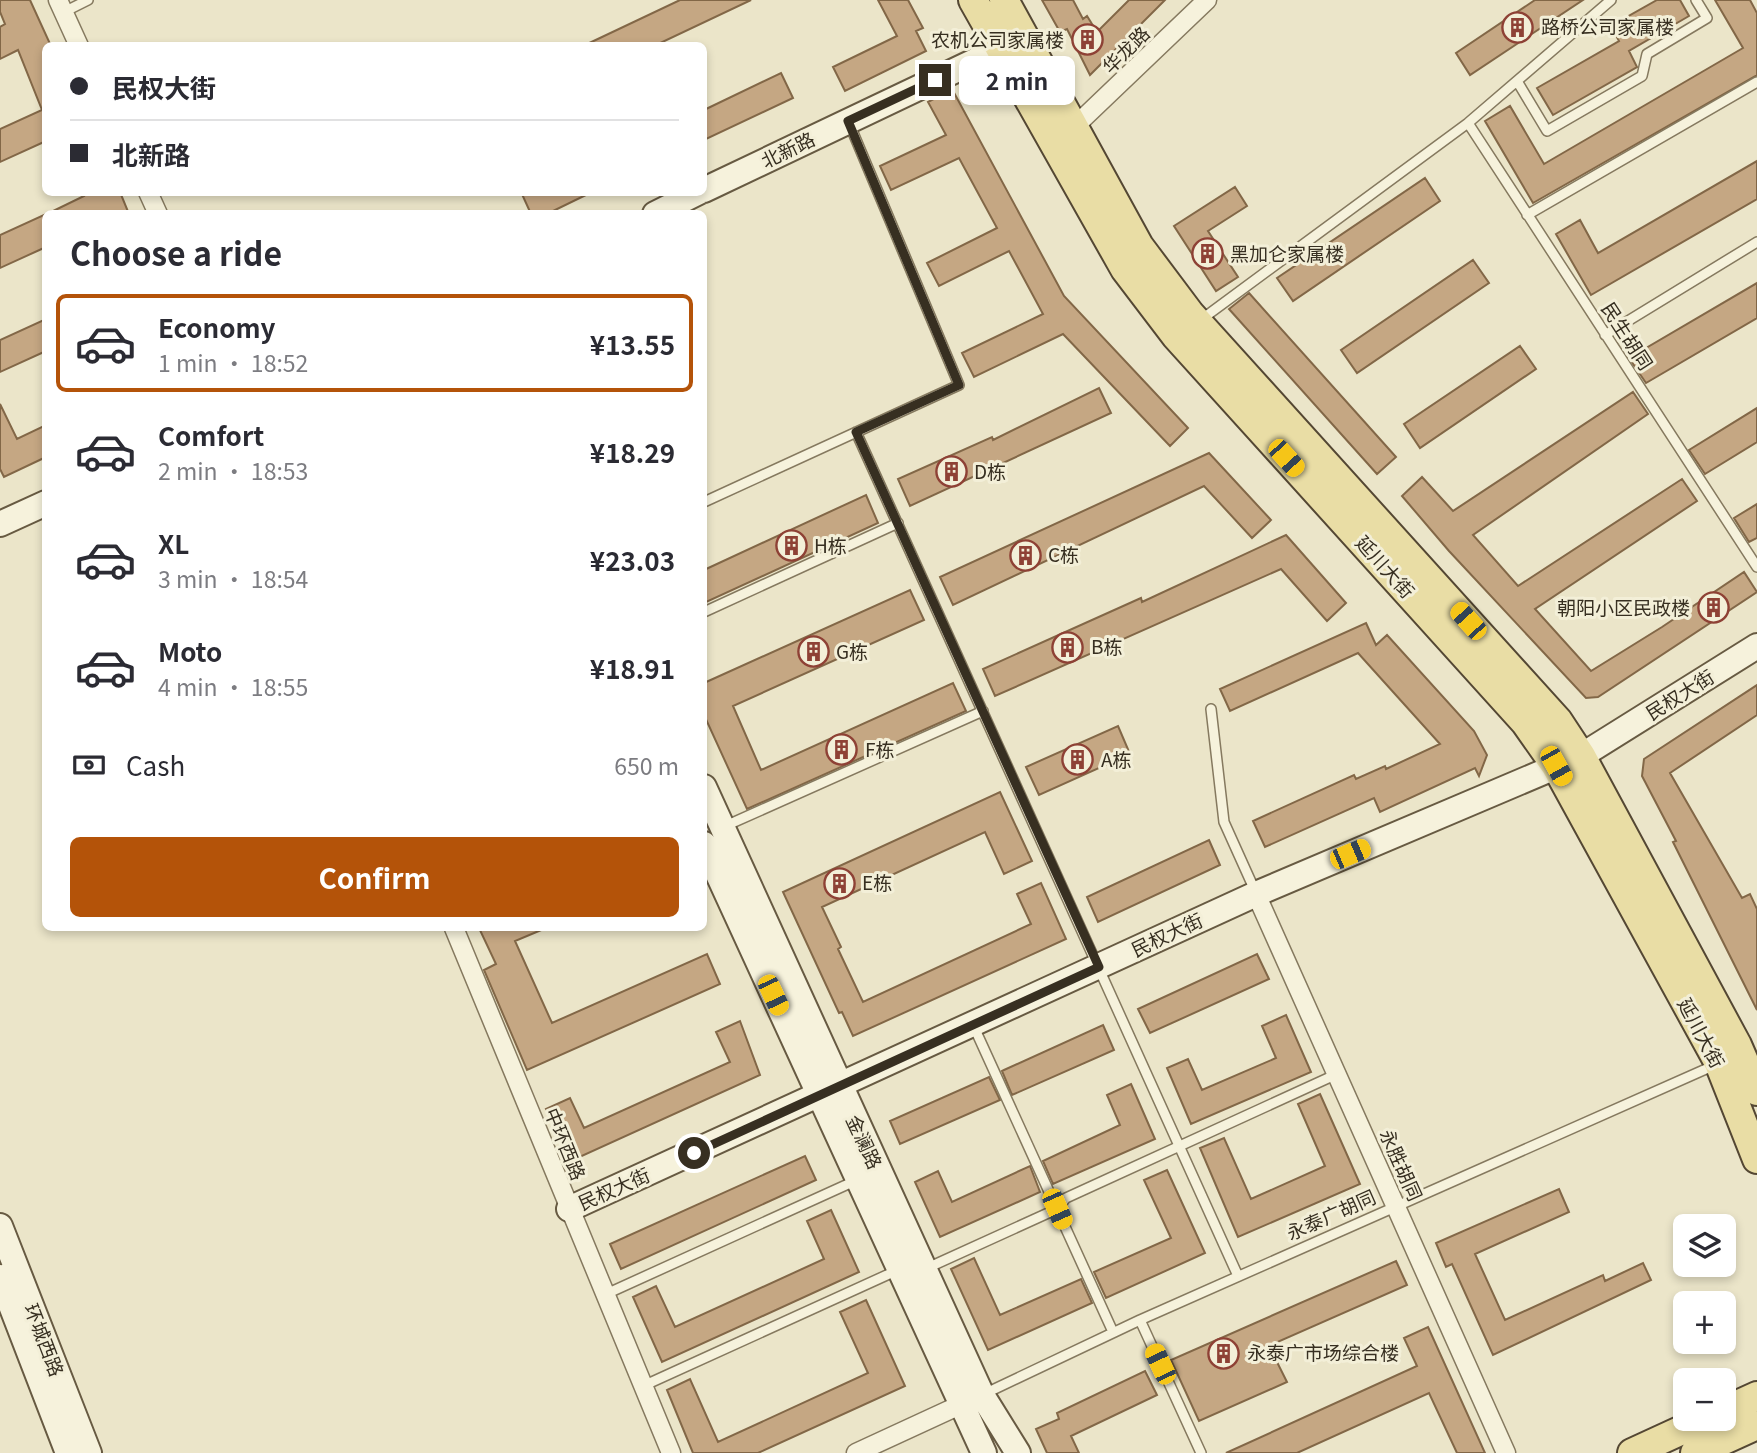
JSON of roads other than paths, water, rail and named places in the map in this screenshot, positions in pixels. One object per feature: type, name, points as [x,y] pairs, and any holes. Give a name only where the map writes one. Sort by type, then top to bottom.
[{"type":"main road","name":"延川大街","points":[[973,0],[1012,43],[1073,128],[1139,246],[1197,322],[1558,721],[1569,761],[1745,1070],[1757,1159]]},
{"type":"main road","name":"延川大街","points":[[1004,0],[1012,43],[1125,269],[1175,336],[1525,722],[1569,761]]},
{"type":"main road","points":[[1736,1406],[1757,1396]]},
{"type":"main road","points":[[1695,1453],[1757,1425]]},
{"type":"main road","points":[[1632,1453],[1680,1431]]},
{"type":"street","name":"华龙路","points":[[1073,128],[1207,0]]},
{"type":"street","points":[[61,6],[77,42]]},
{"type":"street","name":"北新路","points":[[707,188],[1012,43]]},
{"type":"street","name":"北新路","points":[[663,210],[691,196]]},
{"type":"street","points":[[0,524],[42,505]]},
{"type":"street","name":"民权大街","points":[[569,1209],[1256,894],[1569,761],[1757,646]]},
{"type":"street","name":"金澜路","points":[[707,794],[829,1091],[857,1180],[898,1270],[971,1400],[1018,1453]]},
{"type":"street","name":"金澜路","points":[[707,850],[923,1269],[971,1400],[985,1453]]},
{"type":"street","name":"永胜胡同","points":[[1256,894],[1506,1453]]},
{"type":"street","name":"中环西路","points":[[455,931],[671,1453]]},
{"type":"street","name":"环城西路","points":[[0,1226],[89,1453]]},
{"type":"street","name":"环城西路","points":[[0,1277],[68,1453]]},
{"type":"street","points":[[856,1453],[971,1400]]},
{"type":"lane","points":[[61,6],[88,0]]},
{"type":"lane","points":[[1197,322],[1468,123],[1611,0]]},
{"type":"lane","points":[[1517,81],[1547,131],[1642,76],[1647,54],[1707,18],[1696,0]]},
{"type":"lane","points":[[1527,215],[1757,82]]},
{"type":"lane","points":[[707,501],[959,385],[848,121]]},
{"type":"lane","name":"民生胡同","points":[[1468,123],[1757,567]]},
{"type":"lane","points":[[1605,335],[1757,242]]},
{"type":"lane","points":[[856,432],[1237,1276]]},
{"type":"lane","points":[[707,611],[898,523]]},
{"type":"lane","points":[[1212,709],[1224,822],[1256,894]]},
{"type":"lane","points":[[722,827],[983,711]]},
{"type":"lane","points":[[973,1025],[1113,1332]]},
{"type":"lane","name":"永泰广胡同","points":[[971,1400],[1113,1332],[1396,1206],[1745,1070]]},
{"type":"lane","points":[[923,1269],[1057,1209],[1066,1198],[1337,1074]]},
{"type":"lane","points":[[604,1295],[857,1180]]},
{"type":"lane","points":[[643,1386],[898,1270]]},
{"type":"lane","points":[[1140,1320],[1201,1453]]},
{"type":"place","name":"路桥公司家属楼","points":[[1518,27]]},
{"type":"place","name":"农机公司家属楼","points":[[1087,40]]},
{"type":"place","name":"黑加仑家属楼","points":[[1207,254]]},
{"type":"place","name":"D栋","points":[[951,472]]},
{"type":"place","name":"H栋","points":[[791,546]]},
{"type":"place","name":"C栋","points":[[1025,555]]},
{"type":"place","name":"朝阳小区民政楼","points":[[1713,608]]},
{"type":"place","name":"B栋","points":[[1068,647]]},
{"type":"place","name":"G栋","points":[[813,652]]},
{"type":"place","name":"F栋","points":[[842,750]]},
{"type":"place","name":"A栋","points":[[1078,760]]},
{"type":"place","name":"E栋","points":[[839,883]]},
{"type":"place","name":"永泰广市场综合楼","points":[[1224,1353]]}]
